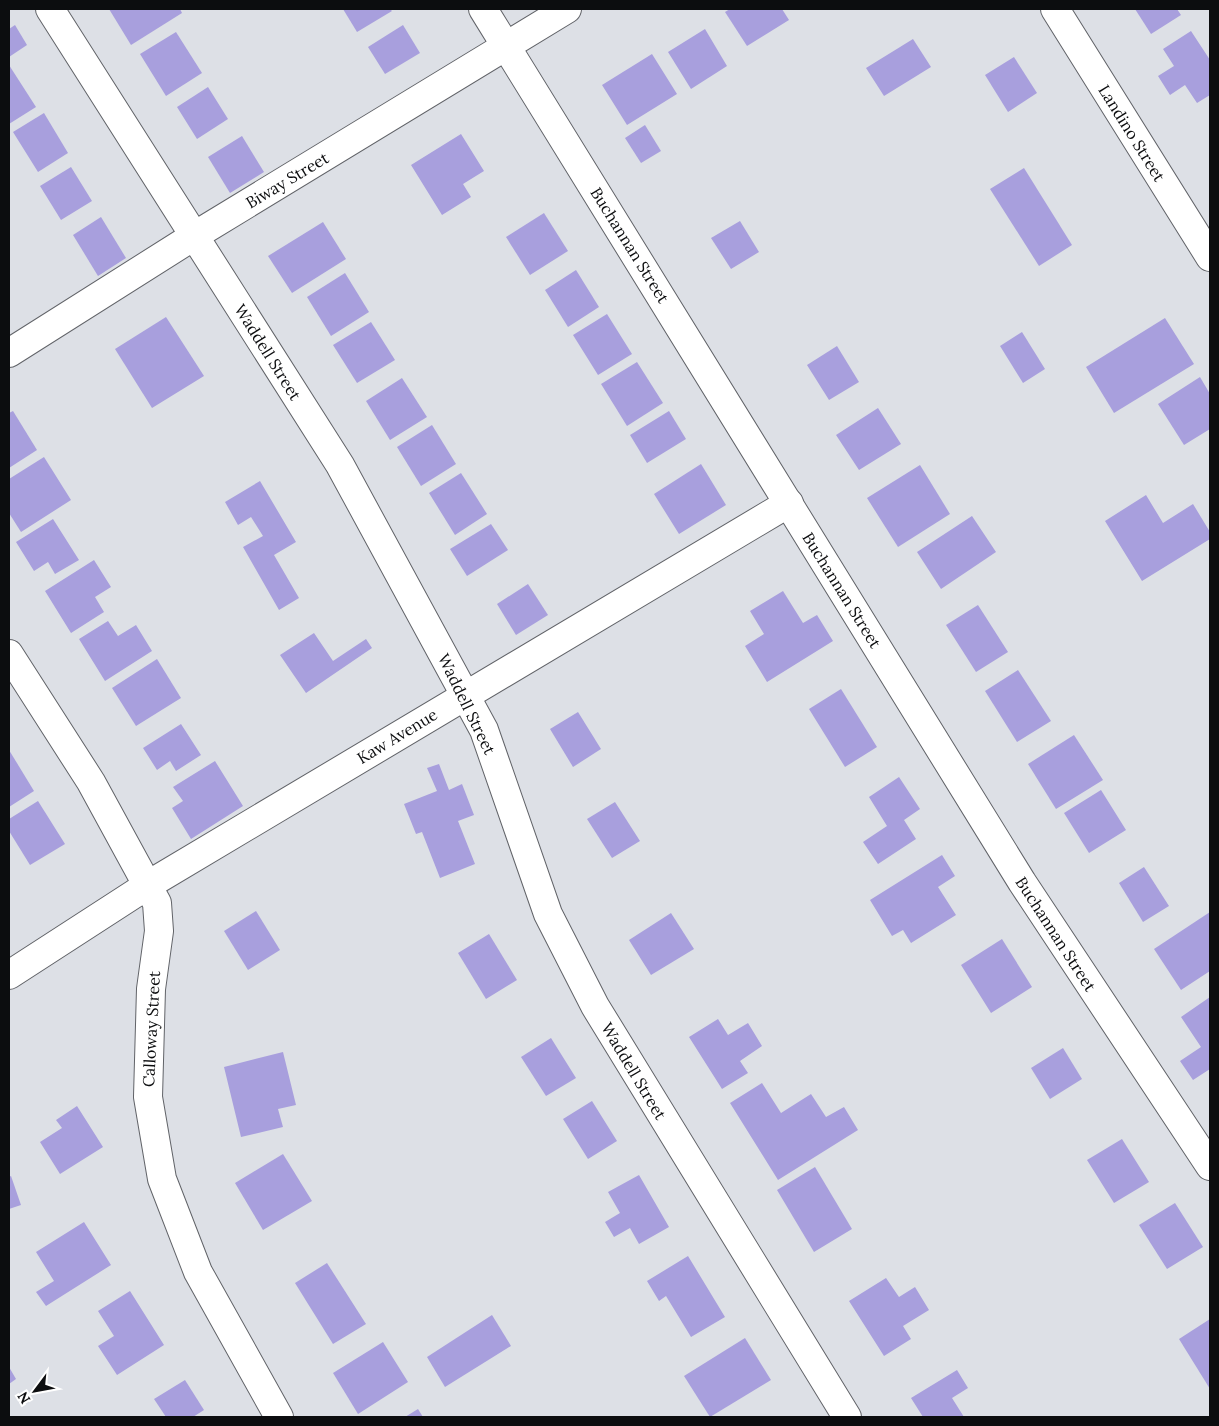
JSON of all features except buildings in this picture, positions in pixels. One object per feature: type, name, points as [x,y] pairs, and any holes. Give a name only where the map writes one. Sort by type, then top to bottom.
[{"type":"street","name":"Waddell Street","points":[[50,9],[340,465],[484,730],[548,914],[595,1006],[847,1417]]},
{"type":"street","name":"Buchannan Street","points":[[483,9],[1022,882],[1210,1166]]},
{"type":"street","name":"Biway Street","points":[[9,353],[194,236],[567,9]]},
{"type":"street","name":"Landino Street","points":[[1054,9],[1210,257]]},
{"type":"street","name":"Kaw Avenue","points":[[9,974],[148,885],[789,503]]},
{"type":"street","name":"Calloway Street","points":[[9,654],[91,782],[157,903],[159,932],[151,989],[148,1097],[162,1178],[198,1272],[279,1417]]}]
